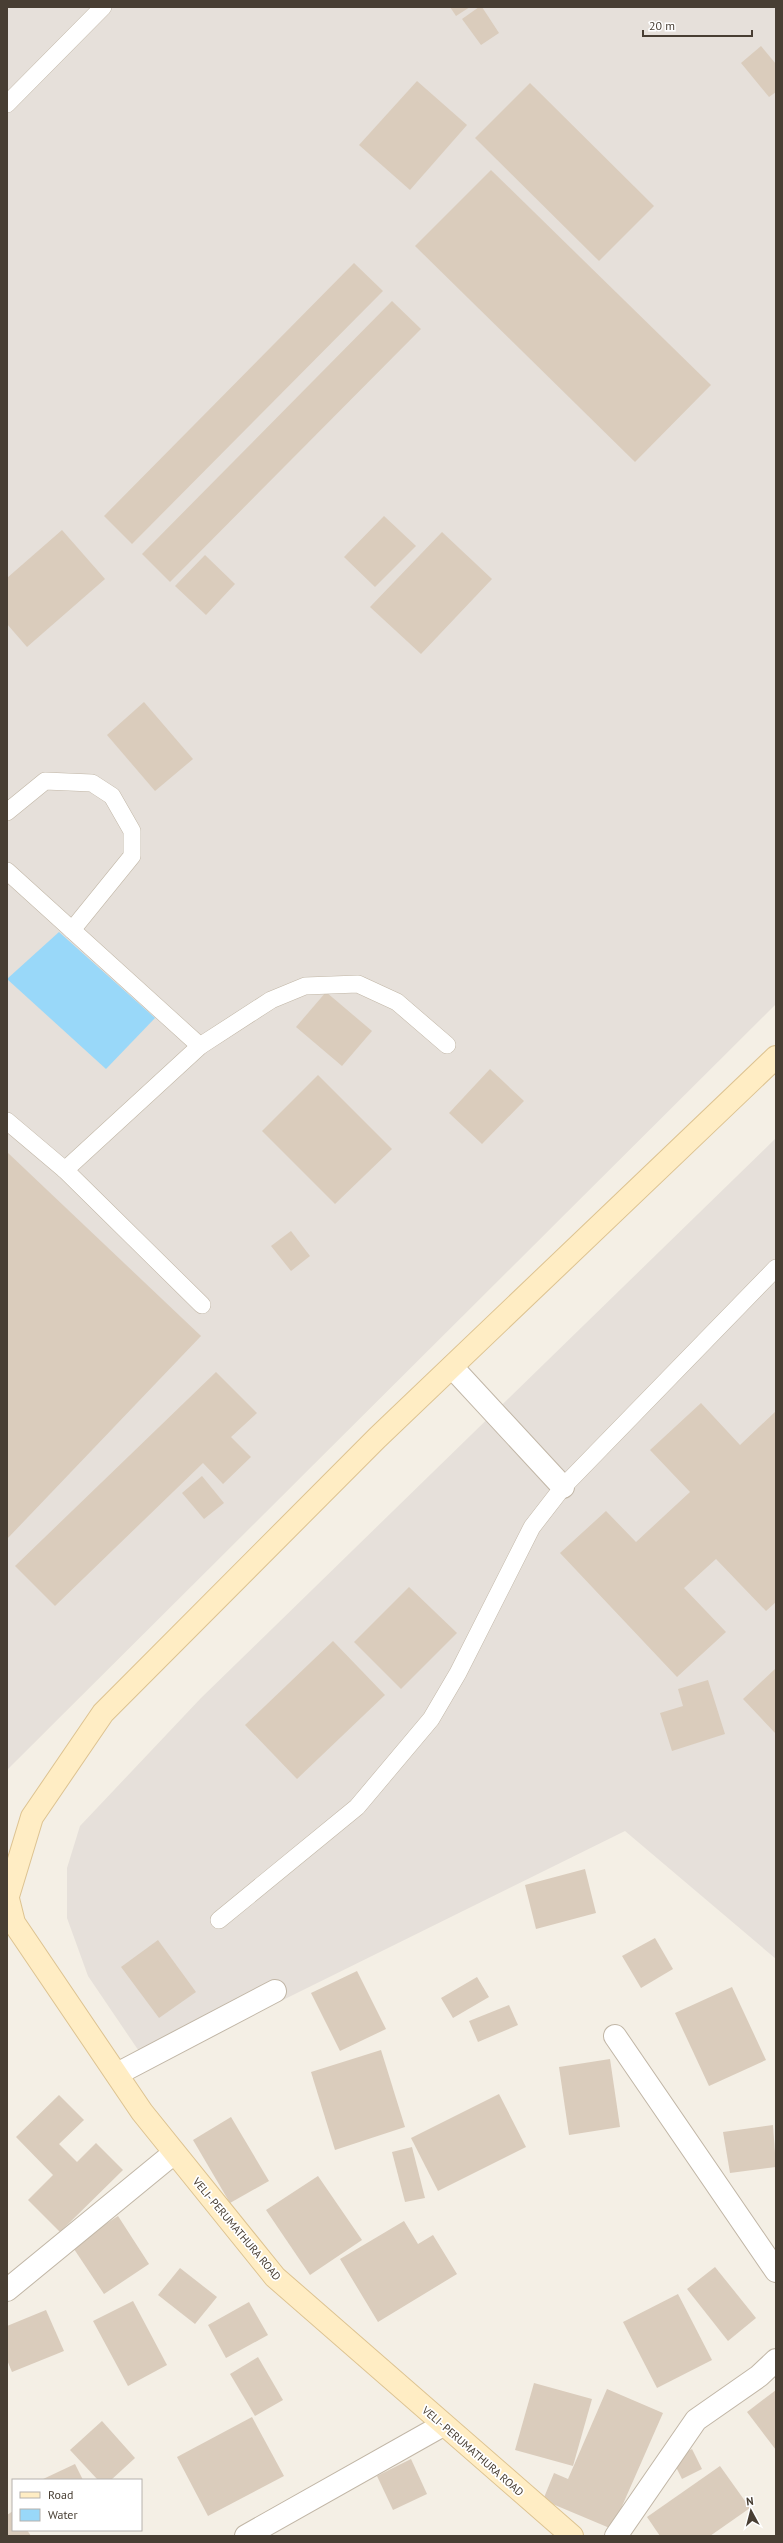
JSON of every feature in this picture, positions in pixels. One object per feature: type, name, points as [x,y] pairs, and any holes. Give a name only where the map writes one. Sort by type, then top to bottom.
[{"type":"main road","points":[[7,1896],[32,1817],[103,1713],[377,1438],[776,1057]]},
{"type":"main road","name":"VELI- PERUMATHURA ROAD","points":[[7,1896],[10,1924],[174,2153],[275,2277],[572,2536]]},
{"type":"street","points":[[452,1366],[563,1486]]},
{"type":"street","points":[[117,2074],[275,1991]]},
{"type":"street","points":[[615,2036],[776,2271]]},
{"type":"street","points":[[7,2290],[174,2153]]},
{"type":"street","points":[[616,2536],[696,2420],[759,2376],[776,2360]]},
{"type":"street","points":[[246,2536],[443,2425]]},
{"type":"lane","points":[[7,104],[103,7]]},
{"type":"lane","points":[[7,812],[46,781],[92,783],[112,796],[132,831],[132,856],[72,930]]},
{"type":"lane","points":[[7,871],[200,1046]]},
{"type":"lane","points":[[65,1170],[200,1046],[271,1000],[305,986],[358,984],[397,1002],[447,1045]]},
{"type":"lane","points":[[7,1121],[65,1170],[202,1305]]},
{"type":"lane","points":[[218,1920],[357,1807],[431,1720],[458,1673],[532,1527],[563,1486],[776,1268]]},
{"type":"shaded area","points":[[7,7],[776,7],[776,1004],[7,1770]]},
{"type":"shaded area","points":[[776,1138],[776,1959],[625,1831],[149,2066],[88,1976],[67,1918],[67,1868],[80,1826],[201,1698]]},
{"type":"water","points":[[59,932],[155,1018],[106,1069],[7,979]]},
{"type":"building","points":[[450,7],[470,7],[456,16]]},
{"type":"building","points":[[479,7],[482,7],[499,33],[481,45],[462,19]]},
{"type":"building","points":[[761,46],[776,64],[776,92],[769,97],[741,63]]},
{"type":"building","points":[[417,81],[467,125],[410,190],[359,145]]},
{"type":"building","points":[[530,83],[654,206],[599,261],[475,138]]},
{"type":"building","points":[[491,170],[711,385],[635,462],[415,246]]},
{"type":"building","points":[[354,263],[383,291],[132,544],[104,516]]},
{"type":"building","points":[[392,301],[421,329],[170,582],[142,554]]},
{"type":"building","points":[[384,516],[416,546],[375,587],[344,557]]},
{"type":"building","points":[[62,530],[105,579],[27,647],[7,624],[7,578]]},
{"type":"building","points":[[442,532],[492,579],[421,654],[370,607]]},
{"type":"building","points":[[205,555],[235,584],[206,615],[175,586]]},
{"type":"building","points":[[144,702],[193,759],[155,791],[107,735]]},
{"type":"building","points":[[326,992],[372,1031],[342,1066],[296,1027]]},
{"type":"building","points":[[490,1069],[524,1101],[482,1144],[449,1113]]},
{"type":"building","points":[[318,1075],[392,1149],[335,1204],[262,1131]]},
{"type":"building","points":[[7,1152],[201,1336],[7,1539]]},
{"type":"building","points":[[291,1231],[310,1256],[291,1271],[271,1246]]},
{"type":"building","points":[[216,1372],[257,1413],[231,1437],[251,1457],[223,1484],[203,1463],[55,1606],[15,1566]]},
{"type":"building","points":[[701,1403],[740,1445],[776,1411],[776,1602],[766,1611],[716,1559],[684,1588],[726,1632],[677,1677],[560,1553],[606,1511],[636,1542],[690,1492],[650,1450]]},
{"type":"building","points":[[202,1476],[224,1503],[204,1519],[182,1493]]},
{"type":"building","points":[[409,1587],[457,1633],[401,1689],[354,1642]]},
{"type":"building","points":[[333,1641],[385,1695],[297,1779],[245,1725]]},
{"type":"building","points":[[776,1668],[776,1734],[743,1699]]},
{"type":"building","points":[[708,1680],[725,1734],[672,1751],[660,1713],[683,1706],[678,1689]]},
{"type":"building","points":[[585,1869],[596,1913],[536,1929],[525,1885]]},
{"type":"building","points":[[655,1938],[673,1969],[641,1988],[622,1956]]},
{"type":"building","points":[[158,1940],[196,1992],[159,2018],[121,1967]]},
{"type":"building","points":[[357,1971],[386,2029],[340,2051],[311,1993]]},
{"type":"building","points":[[477,1977],[489,1997],[453,2018],[441,1998]]},
{"type":"building","points":[[732,1987],[766,2060],[709,2086],[675,2013]]},
{"type":"building","points":[[509,2005],[518,2025],[478,2042],[469,2021]]},
{"type":"building","points":[[381,2050],[405,2127],[335,2150],[311,2072]]},
{"type":"building","points":[[610,2059],[620,2127],[569,2135],[559,2067]]},
{"type":"building","points":[[499,2094],[526,2147],[438,2191],[411,2138]]},
{"type":"building","points":[[59,2095],[84,2120],[59,2144],[77,2162],[96,2143],[123,2170],[60,2232],[28,2200],[53,2175],[16,2137]]},
{"type":"building","points":[[231,2117],[269,2181],[230,2203],[193,2140]]},
{"type":"building","points":[[773,2125],[776,2167],[730,2173],[723,2132]]},
{"type":"building","points":[[412,2147],[425,2198],[405,2202],[392,2152]]},
{"type":"building","points":[[318,2176],[362,2240],[310,2275],[266,2210]]},
{"type":"building","points":[[118,2216],[149,2264],[104,2294],[72,2246]]},
{"type":"building","points":[[404,2221],[418,2244],[433,2235],[457,2274],[378,2322],[340,2259]]},
{"type":"building","points":[[715,2267],[756,2318],[728,2341],[687,2289]]},
{"type":"building","points":[[180,2268],[217,2297],[195,2324],[158,2295]]},
{"type":"building","points":[[678,2294],[712,2360],[657,2388],[623,2322]]},
{"type":"building","points":[[133,2301],[167,2365],[128,2386],[93,2321]]},
{"type":"building","points":[[249,2302],[268,2335],[226,2358],[208,2325]]},
{"type":"building","points":[[46,2310],[64,2351],[12,2372],[7,2360],[7,2326]]},
{"type":"building","points":[[258,2357],[283,2400],[255,2416],[230,2374]]},
{"type":"building","points":[[534,2383],[592,2399],[573,2466],[515,2450]]},
{"type":"building","points":[[607,2389],[663,2413],[612,2529],[543,2500],[554,2473],[568,2479]]},
{"type":"building","points":[[776,2390],[776,2450],[747,2412]]},
{"type":"building","points":[[252,2417],[284,2476],[208,2516],[177,2457]]},
{"type":"building","points":[[102,2421],[135,2458],[112,2479],[97,2479],[70,2450]]},
{"type":"building","points":[[692,2449],[702,2469],[682,2479],[672,2459]]},
{"type":"building","points":[[411,2459],[427,2494],[393,2510],[377,2476]]},
{"type":"building","points":[[75,2464],[82,2479],[43,2479]]},
{"type":"building","points":[[720,2466],[750,2508],[710,2536],[660,2536],[647,2517]]},
{"type":"building","points":[[12,2512],[12,2531],[28,2531],[31,2536],[7,2536],[7,2515]]}]
